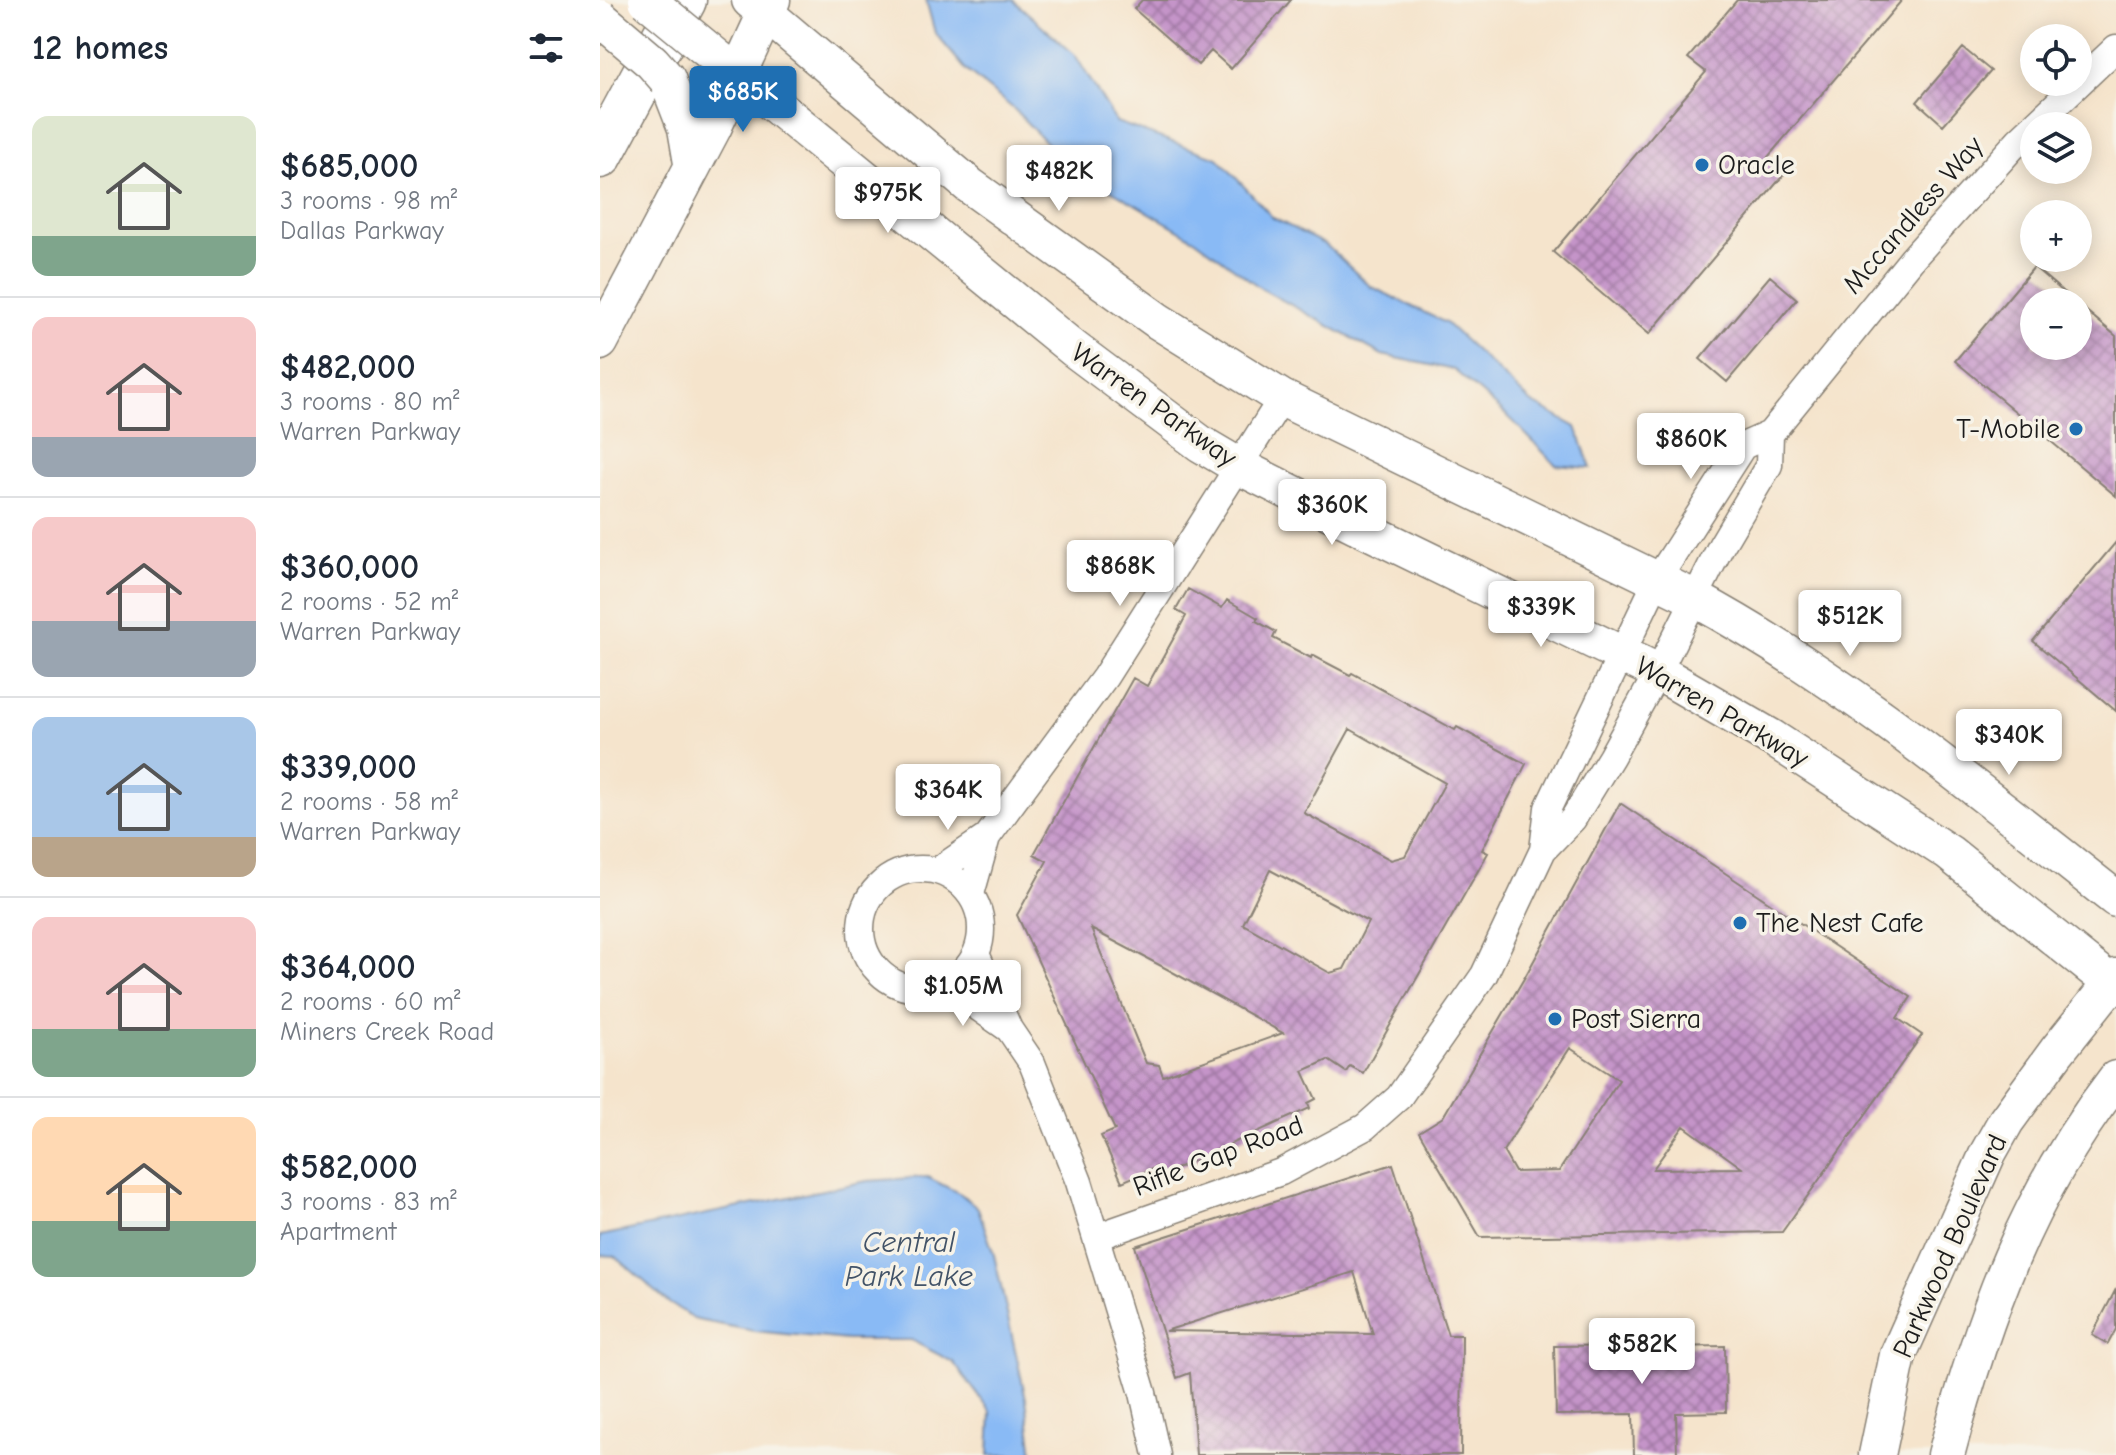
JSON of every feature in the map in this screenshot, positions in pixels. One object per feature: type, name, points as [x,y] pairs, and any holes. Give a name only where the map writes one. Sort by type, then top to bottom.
[{"type":"highway","points":[[600,156],[684,0]]},
{"type":"main road","name":"Warren Parkway","points":[[647,0],[1074,349],[1178,428],[1240,467],[1658,672],[1772,738],[1949,853],[2114,983]]},
{"type":"main road","points":[[600,342],[713,128],[738,76],[763,4],[969,185],[1158,321],[1282,398],[1744,625],[1864,703],[2116,899]]},
{"type":"main road","points":[[600,18],[652,62],[667,79],[686,128],[692,163]]},
{"type":"main road","name":"Parkwood Boulevard","points":[[1877,1455],[1898,1355],[1988,1153],[2006,1121],[2057,1051],[2114,983]]},
{"type":"main road","points":[[1946,1455],[1968,1376],[2013,1250],[2068,1146],[2116,1079]]},
{"type":"street","name":"Mccandless Way","points":[[1657,580],[1743,446],[1770,434],[1912,259],[2019,140],[2116,48]]},
{"type":"street","points":[[937,871],[987,837],[1105,677],[1282,398]]},
{"type":"street","points":[[1694,598],[1769,465],[1770,434]]},
{"type":"street","name":"Rifle Gap Road","points":[[1096,1237],[1281,1172],[1365,1127],[1399,1097],[1484,975],[1543,850],[1548,808],[1657,580]]},
{"type":"street","name":"Rifle Gap Road","points":[[1543,850],[1573,819],[1658,672],[1694,598]]},
{"type":"street","points":[[971,894],[987,837]]},
{"type":"street","points":[[920,868],[937,871],[956,879],[971,894],[980,914],[982,935],[977,956],[958,978],[929,990],[911,989],[879,973],[868,959],[862,942],[861,925],[865,907],[873,892],[886,879],[902,871],[920,868]]},
{"type":"street","points":[[977,956],[1009,1029],[1032,1063],[1079,1182],[1143,1393],[1157,1455]]},
{"type":"street","points":[[946,985],[1009,1029]]},
{"type":"water","points":[[926,0],[1013,0],[1075,55],[1116,122],[1218,158],[1273,218],[1326,245],[1370,286],[1446,323],[1531,402],[1576,427],[1591,468],[1556,465],[1510,418],[1454,370],[1382,355],[1262,289],[1196,240],[1065,163],[1015,110],[967,71],[935,33]]},
{"type":"water","name":"Central Park Lake","points":[[927,1177],[961,1194],[978,1208],[994,1255],[1026,1399],[1033,1455],[989,1455],[991,1412],[953,1362],[911,1340],[847,1340],[754,1331],[697,1320],[669,1303],[615,1256],[600,1255],[600,1236],[867,1181]]},
{"type":"building","points":[[1142,0],[1291,0],[1231,69],[1211,51],[1198,65],[1134,9]]},
{"type":"building","name":"Oracle","points":[[1737,0],[1902,0],[1768,157],[1786,172],[1649,334],[1553,252],[1706,72],[1688,58]]},
{"type":"building","points":[[1963,48],[1991,71],[1943,125],[1917,102]]},
{"type":"building","name":"T-Mobile","points":[[2030,272],[2040,272],[2059,288],[2020,288],[2020,360],[2092,360],[2092,316],[2116,336],[2116,496],[1955,361]]},
{"type":"building","points":[[1770,276],[1797,299],[1727,382],[1700,359]]},
{"type":"building","points":[[2116,542],[2116,711],[2033,641]]},
{"type":"building","points":[[1188,589],[1222,608],[1227,600],[1276,632],[1273,638],[1311,658],[1312,655],[1350,675],[1352,673],[1455,730],[1457,727],[1526,764],[1482,850],[1488,853],[1363,1073],[1350,1066],[1346,1072],[1328,1060],[1303,1071],[1316,1099],[1308,1103],[1310,1108],[1160,1176],[1156,1167],[1122,1182],[1101,1136],[1115,1130],[1017,915],[1047,861],[1034,854],[1133,678],[1147,686],[1186,616],[1176,610]],"holes":[[[1350,729],[1445,783],[1405,856],[1391,860],[1304,813]],[[1270,870],[1368,922],[1344,969],[1330,973],[1243,924]],[[1091,929],[1283,1033],[1163,1076],[1159,1065],[1146,1063]]]},
{"type":"building","name":"Post Sierra","points":[[1620,803],[1911,997],[1897,1018],[1922,1035],[1782,1232],[1480,1237],[1419,1132],[1443,1117],[1526,975]],"holes":[[[1570,1048],[1619,1080],[1559,1171],[1515,1172],[1503,1151]],[[1684,1126],[1742,1168],[1653,1169]]]},
{"type":"building","points":[[1393,1164],[1448,1335],[1462,1335],[1461,1455],[1196,1455],[1190,1373],[1177,1378],[1135,1246]],"holes":[[[1354,1272],[1373,1334],[1165,1331]]]},
{"type":"building","points":[[2116,1289],[2116,1329],[2108,1344],[2092,1335]]},
{"type":"building","points":[[1642,1338],[1666,1338],[1666,1347],[1725,1346],[1726,1412],[1676,1413],[1677,1455],[1634,1455],[1633,1414],[1556,1415],[1554,1346],[1642,1345]]},
{"type":"place","name":"Oracle","points":[[1702,165]]},
{"type":"place","name":"T-Mobile","points":[[2076,429]]},
{"type":"place","name":"The Nest Cafe","points":[[1740,923]]},
{"type":"place","name":"Post Sierra","points":[[1555,1019]]}]
